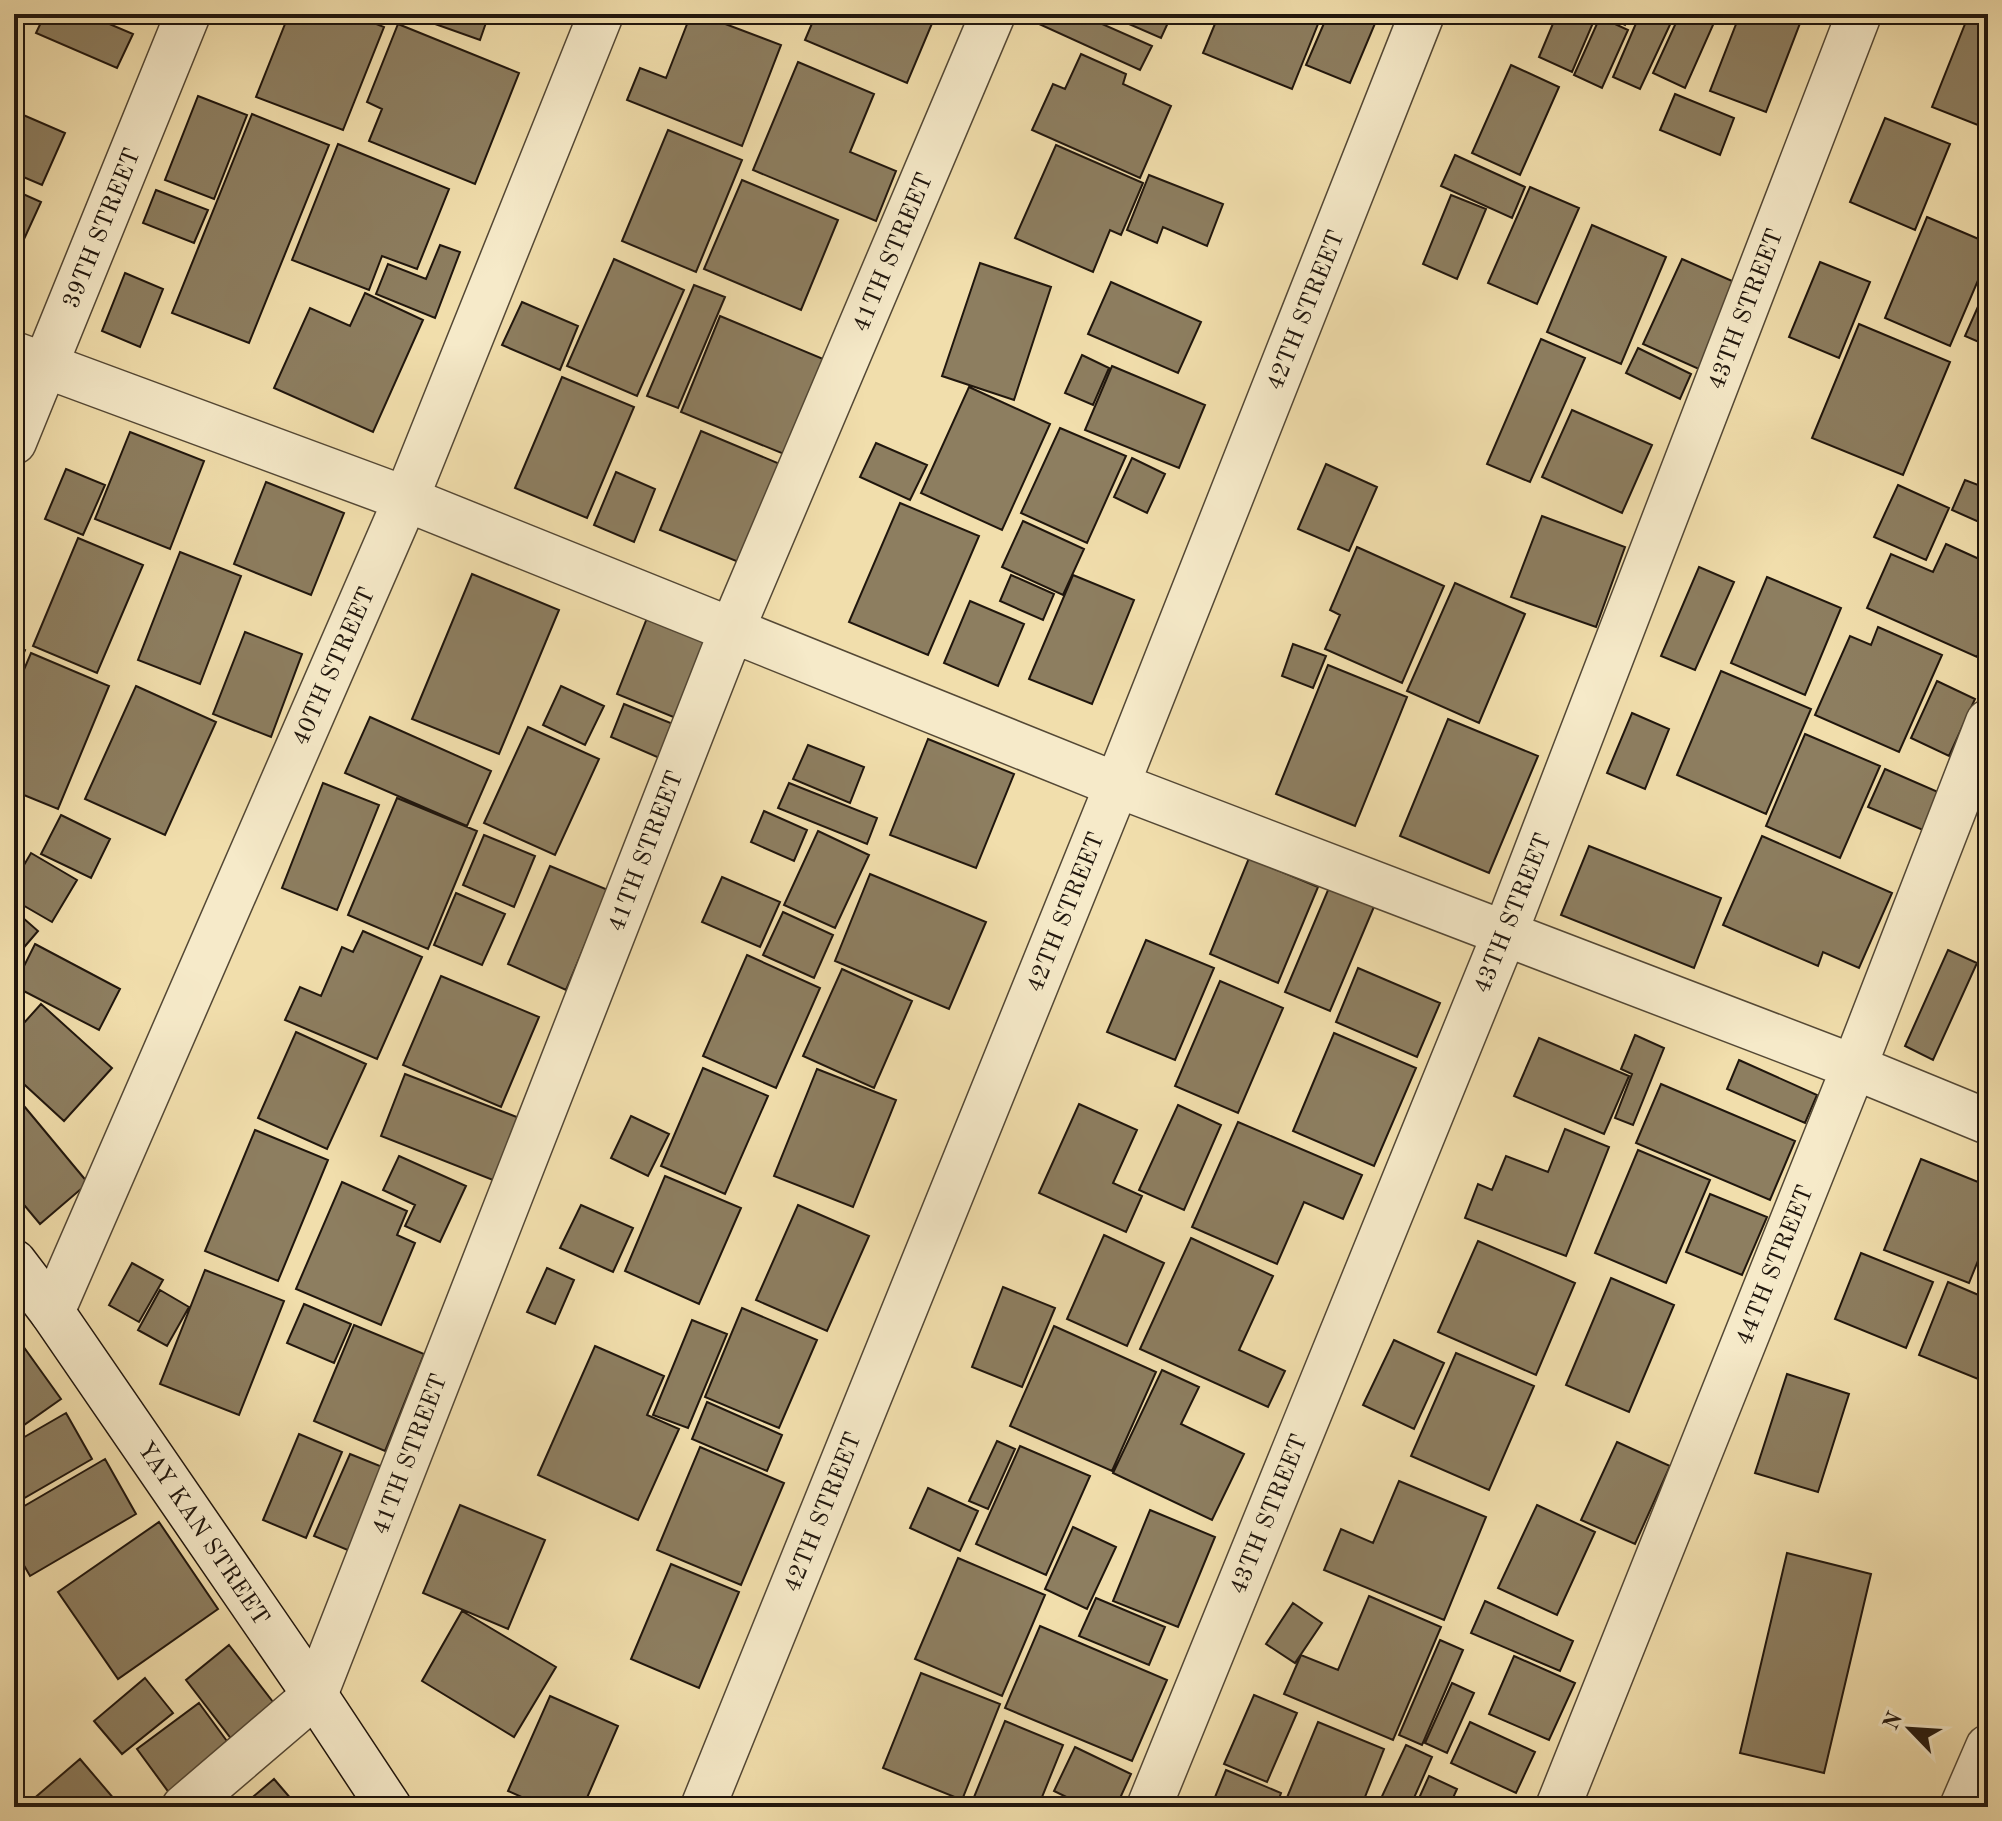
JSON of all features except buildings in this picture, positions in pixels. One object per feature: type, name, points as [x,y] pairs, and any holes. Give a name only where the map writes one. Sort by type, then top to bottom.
[{"type":"street","name":"39TH STREET","points":[[14,442],[29,360],[188,14]]},
{"type":"street","name":"40TH STREET","points":[[52,1312],[406,499],[601,14]]},
{"type":"street","name":"41TH STREET","points":[[315,1695],[731,632],[993,14]]},
{"type":"street","name":"42TH STREET","points":[[703,1807],[1117,785],[1422,14]]},
{"type":"street","name":"43TH STREET","points":[[1149,1807],[1505,933],[1859,14]]},
{"type":"street","points":[[29,360],[406,499],[1117,785],[1854,1067],[1988,1122]]},
{"type":"street","name":"44TH STREET","points":[[1558,1807],[1854,1067],[1988,722]]},
{"type":"street","name":"YAY KAN STREET","points":[[14,1262],[52,1312],[389,1807]]},
{"type":"street","points":[[184,1807],[315,1695]]},
{"type":"street","points":[[1962,1807],[1988,1747]]}]
